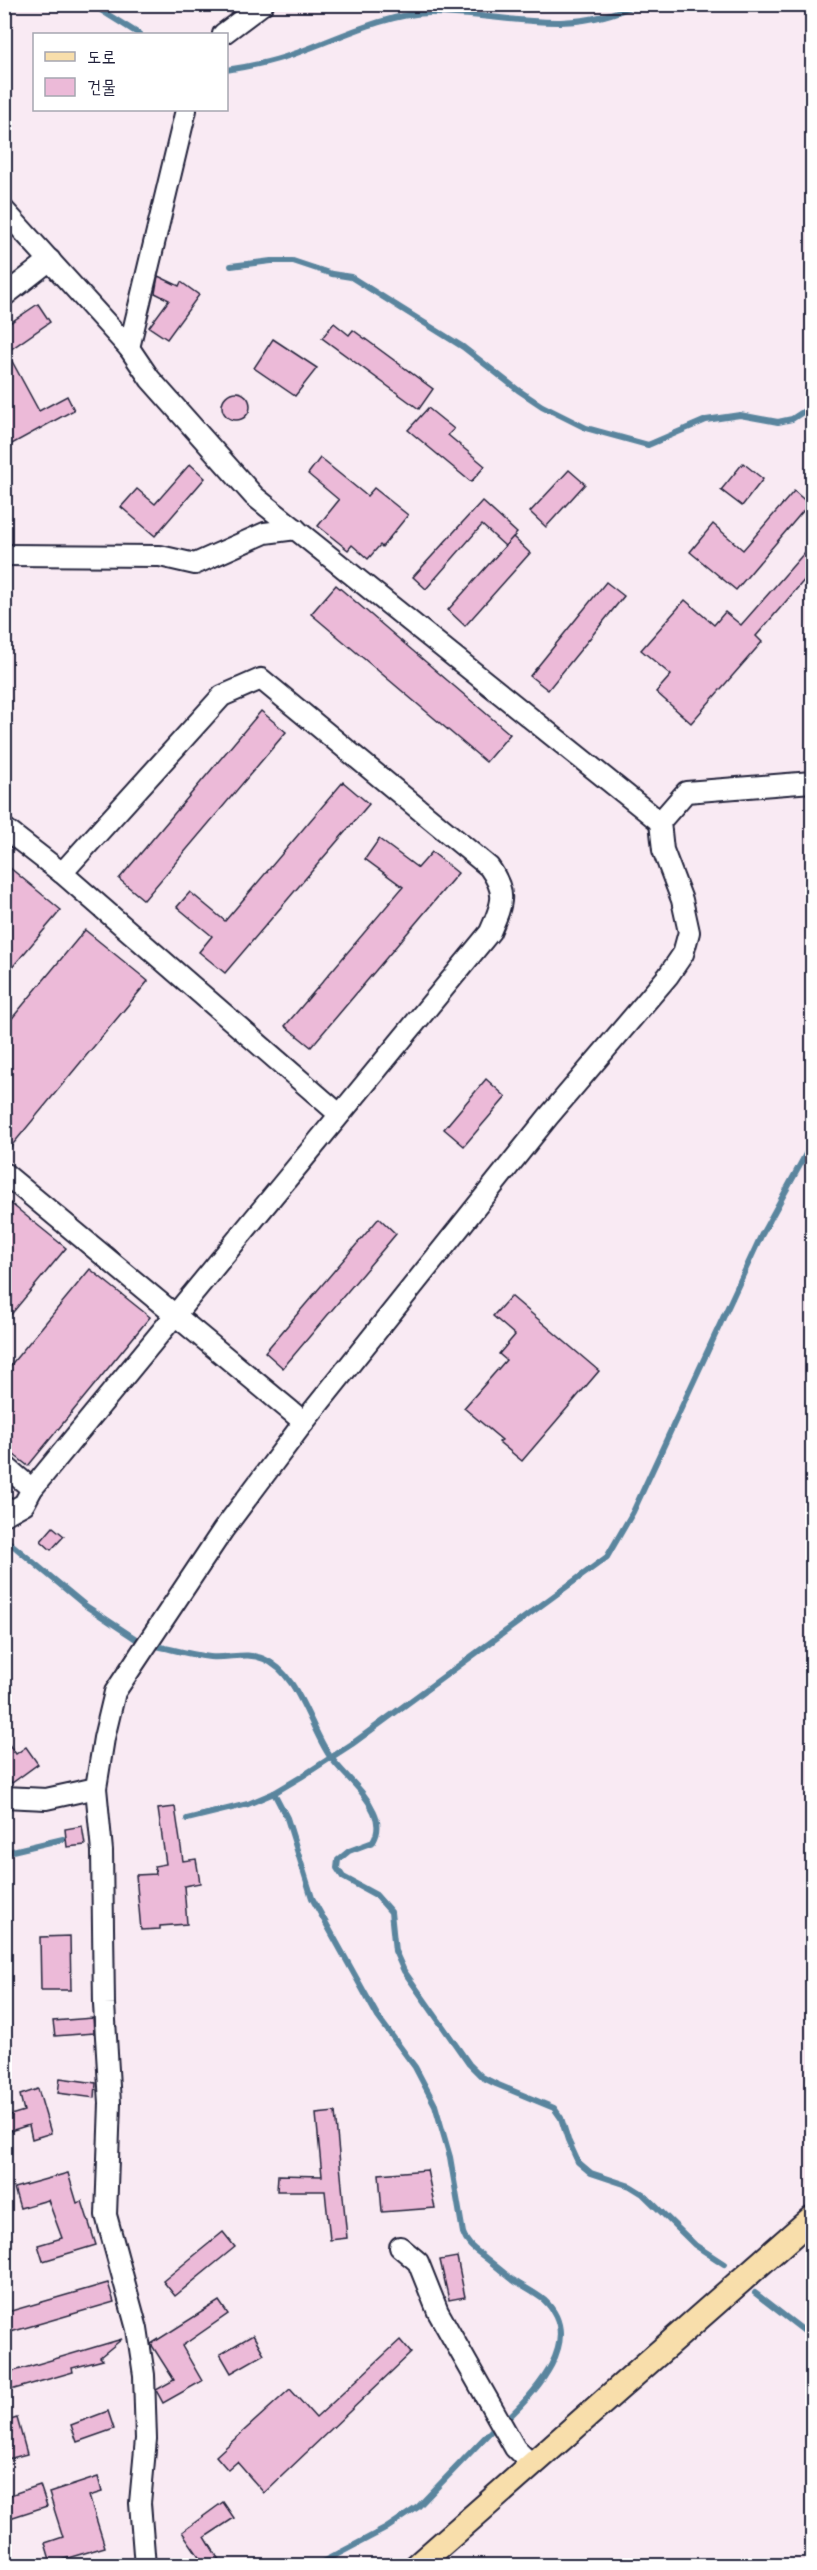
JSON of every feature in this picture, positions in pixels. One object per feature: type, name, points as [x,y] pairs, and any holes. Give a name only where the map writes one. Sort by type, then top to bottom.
[{"type":"main road","points":[[417,2565],[813,2218]]},
{"type":"street","points":[[224,33],[263,4]]},
{"type":"street","points":[[129,348],[186,111]]},
{"type":"street","points":[[4,210],[129,348],[150,379],[254,496],[660,822],[663,850],[682,900],[689,932],[683,954],[668,976],[541,1126],[304,1422],[223,1530],[115,1692],[104,1738],[96,1788],[102,1851],[104,2004],[110,2103],[106,2215],[137,2330],[144,2375],[146,2439],[140,2503],[145,2565]]},
{"type":"street","points":[[4,296],[50,260]]},
{"type":"street","points":[[4,555],[160,556],[195,564],[265,533],[296,529]]},
{"type":"street","points":[[4,1515],[24,1504],[32,1489],[174,1314],[490,932],[503,902],[498,880],[489,867],[261,679],[222,696],[62,873]]},
{"type":"street","points":[[660,822],[686,792],[813,782]]},
{"type":"street","points":[[4,828],[62,873],[339,1114]]},
{"type":"street","points":[[4,1173],[304,1422]]},
{"type":"street","points":[[4,1466],[32,1489]]},
{"type":"street","points":[[4,1797],[46,1799],[96,1788]]},
{"type":"street","points":[[400,2247],[418,2262],[438,2312],[515,2448],[532,2465]]},
{"type":"building","points":[[158,276],[179,286],[181,282],[199,295],[167,339],[149,327],[169,300],[155,293]]},
{"type":"building","points":[[38,304],[50,322],[7,352],[39,411],[67,396],[74,410],[10,445],[4,434],[4,327]]},
{"type":"building","points":[[334,323],[349,335],[353,330],[433,389],[419,409],[322,338]]},
{"type":"building","points":[[273,339],[317,368],[295,396],[254,368]]},
{"type":"building","points":[[236,392],[246,396],[250,406],[246,416],[236,420],[226,416],[222,406],[226,396]]},
{"type":"building","points":[[428,408],[454,429],[448,435],[485,466],[471,482],[408,430]]},
{"type":"building","points":[[320,458],[367,496],[374,488],[408,515],[382,547],[380,545],[368,559],[352,545],[348,550],[318,526],[339,500],[308,474]]},
{"type":"building","points":[[743,463],[763,479],[742,506],[721,490]]},
{"type":"building","points":[[190,464],[205,478],[155,536],[121,507],[137,489],[155,504]]},
{"type":"building","points":[[569,470],[585,484],[546,527],[530,512]]},
{"type":"building","points":[[794,491],[809,504],[736,590],[690,552],[713,524],[743,550]]},
{"type":"building","points":[[482,501],[517,533],[505,546],[482,525],[426,589],[413,577]]},
{"type":"building","points":[[513,537],[530,553],[465,626],[448,610]]},
{"type":"building","points":[[813,543],[813,570],[756,636],[762,642],[691,723],[656,692],[671,675],[641,650],[685,600],[714,625],[725,612],[741,625]]},
{"type":"building","points":[[606,582],[624,596],[548,690],[530,676]]},
{"type":"building","points":[[336,585],[510,734],[486,762],[311,614]]},
{"type":"building","points":[[261,711],[286,732],[144,900],[119,879]]},
{"type":"building","points":[[343,782],[369,804],[225,973],[199,952],[212,936],[177,907],[190,892],[225,921]]},
{"type":"building","points":[[379,839],[418,868],[432,852],[458,873],[311,1047],[285,1026],[403,887],[365,859]]},
{"type":"building","points":[[4,863],[61,910],[4,977]]},
{"type":"building","points":[[85,930],[148,981],[4,1155],[4,1028]]},
{"type":"building","points":[[486,1079],[506,1097],[464,1146],[444,1129]]},
{"type":"building","points":[[4,1198],[66,1248],[4,1323]]},
{"type":"building","points":[[379,1218],[396,1234],[283,1368],[265,1352]]},
{"type":"building","points":[[90,1269],[150,1317],[28,1466],[4,1447],[4,1373]]},
{"type":"building","points":[[511,1296],[599,1371],[522,1461],[499,1442],[502,1440],[464,1408],[506,1360],[499,1354],[515,1335],[493,1316]]},
{"type":"building","points":[[53,1527],[64,1536],[51,1550],[41,1541]]},
{"type":"building","points":[[4,1738],[16,1754],[26,1747],[38,1764],[12,1783],[4,1773]]},
{"type":"building","points":[[175,1807],[183,1861],[196,1859],[200,1883],[184,1886],[187,1924],[141,1930],[136,1875],[156,1874],[154,1866],[166,1864],[158,1809]]},
{"type":"building","points":[[82,1826],[85,1845],[67,1847],[65,1829]]},
{"type":"building","points":[[70,1936],[71,1990],[41,1990],[40,1937]]},
{"type":"building","points":[[93,2018],[94,2033],[55,2036],[53,2021]]},
{"type":"building","points":[[60,2078],[96,2083],[95,2098],[58,2093]]},
{"type":"building","points":[[38,2089],[51,2133],[32,2139],[29,2125],[4,2133],[4,2117],[24,2111],[20,2095]]},
{"type":"building","points":[[335,2112],[347,2238],[330,2240],[325,2191],[277,2191],[278,2175],[322,2176],[316,2114]]},
{"type":"building","points":[[427,2170],[435,2208],[382,2212],[379,2174]]},
{"type":"building","points":[[68,2173],[77,2203],[82,2201],[96,2245],[43,2261],[38,2245],[62,2238],[48,2200],[20,2208],[14,2188]]},
{"type":"building","points":[[223,2232],[235,2247],[175,2296],[163,2281]]},
{"type":"building","points":[[457,2257],[465,2297],[449,2300],[440,2260]]},
{"type":"building","points":[[108,2283],[114,2302],[4,2334],[4,2313]]},
{"type":"building","points":[[219,2301],[228,2314],[182,2346],[202,2381],[163,2403],[156,2390],[174,2380],[151,2344]]},
{"type":"building","points":[[253,2335],[264,2354],[231,2373],[220,2354]]},
{"type":"building","points":[[122,2339],[100,2357],[103,2360],[72,2368],[73,2372],[4,2392],[4,2374]]},
{"type":"building","points":[[400,2340],[411,2353],[264,2493],[237,2462],[228,2470],[216,2456],[290,2389],[316,2418]]},
{"type":"building","points":[[108,2411],[114,2429],[77,2442],[71,2425]]},
{"type":"building","points":[[17,2418],[27,2454],[4,2460],[4,2422]]},
{"type":"building","points":[[98,2477],[102,2492],[89,2496],[105,2547],[51,2563],[45,2543],[63,2537],[49,2493]]},
{"type":"building","points":[[40,2485],[47,2506],[4,2520],[4,2497]]},
{"type":"building","points":[[223,2502],[234,2518],[205,2537],[222,2565],[205,2565],[182,2532]]},
{"type":"waterway","points":[[91,4],[137,33]]},
{"type":"waterway","points":[[228,70],[278,59],[392,18],[429,13],[558,22],[584,20],[610,14],[636,4]]},
{"type":"waterway","points":[[231,266],[293,261],[332,274],[351,277],[463,347],[542,406],[586,428],[648,445],[706,420],[740,415],[778,422],[792,419],[812,406]]},
{"type":"waterway","points":[[187,1819],[248,1804],[274,1793],[301,1777],[352,1744],[607,1557],[633,1512],[761,1236],[812,1143]]},
{"type":"waterway","points":[[4,1538],[86,1606],[139,1641]]},
{"type":"waterway","points":[[157,1646],[210,1657],[244,1655],[257,1657],[276,1666],[286,1676],[302,1701],[329,1755],[365,1796],[377,1820],[378,1827],[373,1842],[349,1851],[338,1860],[337,1868],[343,1877],[376,1895],[391,1912],[395,1951],[404,1971],[469,2064],[482,2077],[554,2108],[561,2118],[578,2162],[591,2173],[630,2186],[643,2194],[695,2245],[724,2264]]},
{"type":"waterway","points":[[274,1793],[287,1818],[312,1898],[378,2017],[415,2067],[435,2105],[450,2157],[463,2233],[467,2242],[510,2277],[544,2300],[556,2315],[560,2331],[558,2348],[552,2365],[530,2396],[505,2421]]},
{"type":"waterway","points":[[4,1853],[63,1839]]},
{"type":"waterway","points":[[755,2293],[812,2337]]},
{"type":"waterway","points":[[315,2566],[385,2529],[418,2507],[493,2429]]}]
